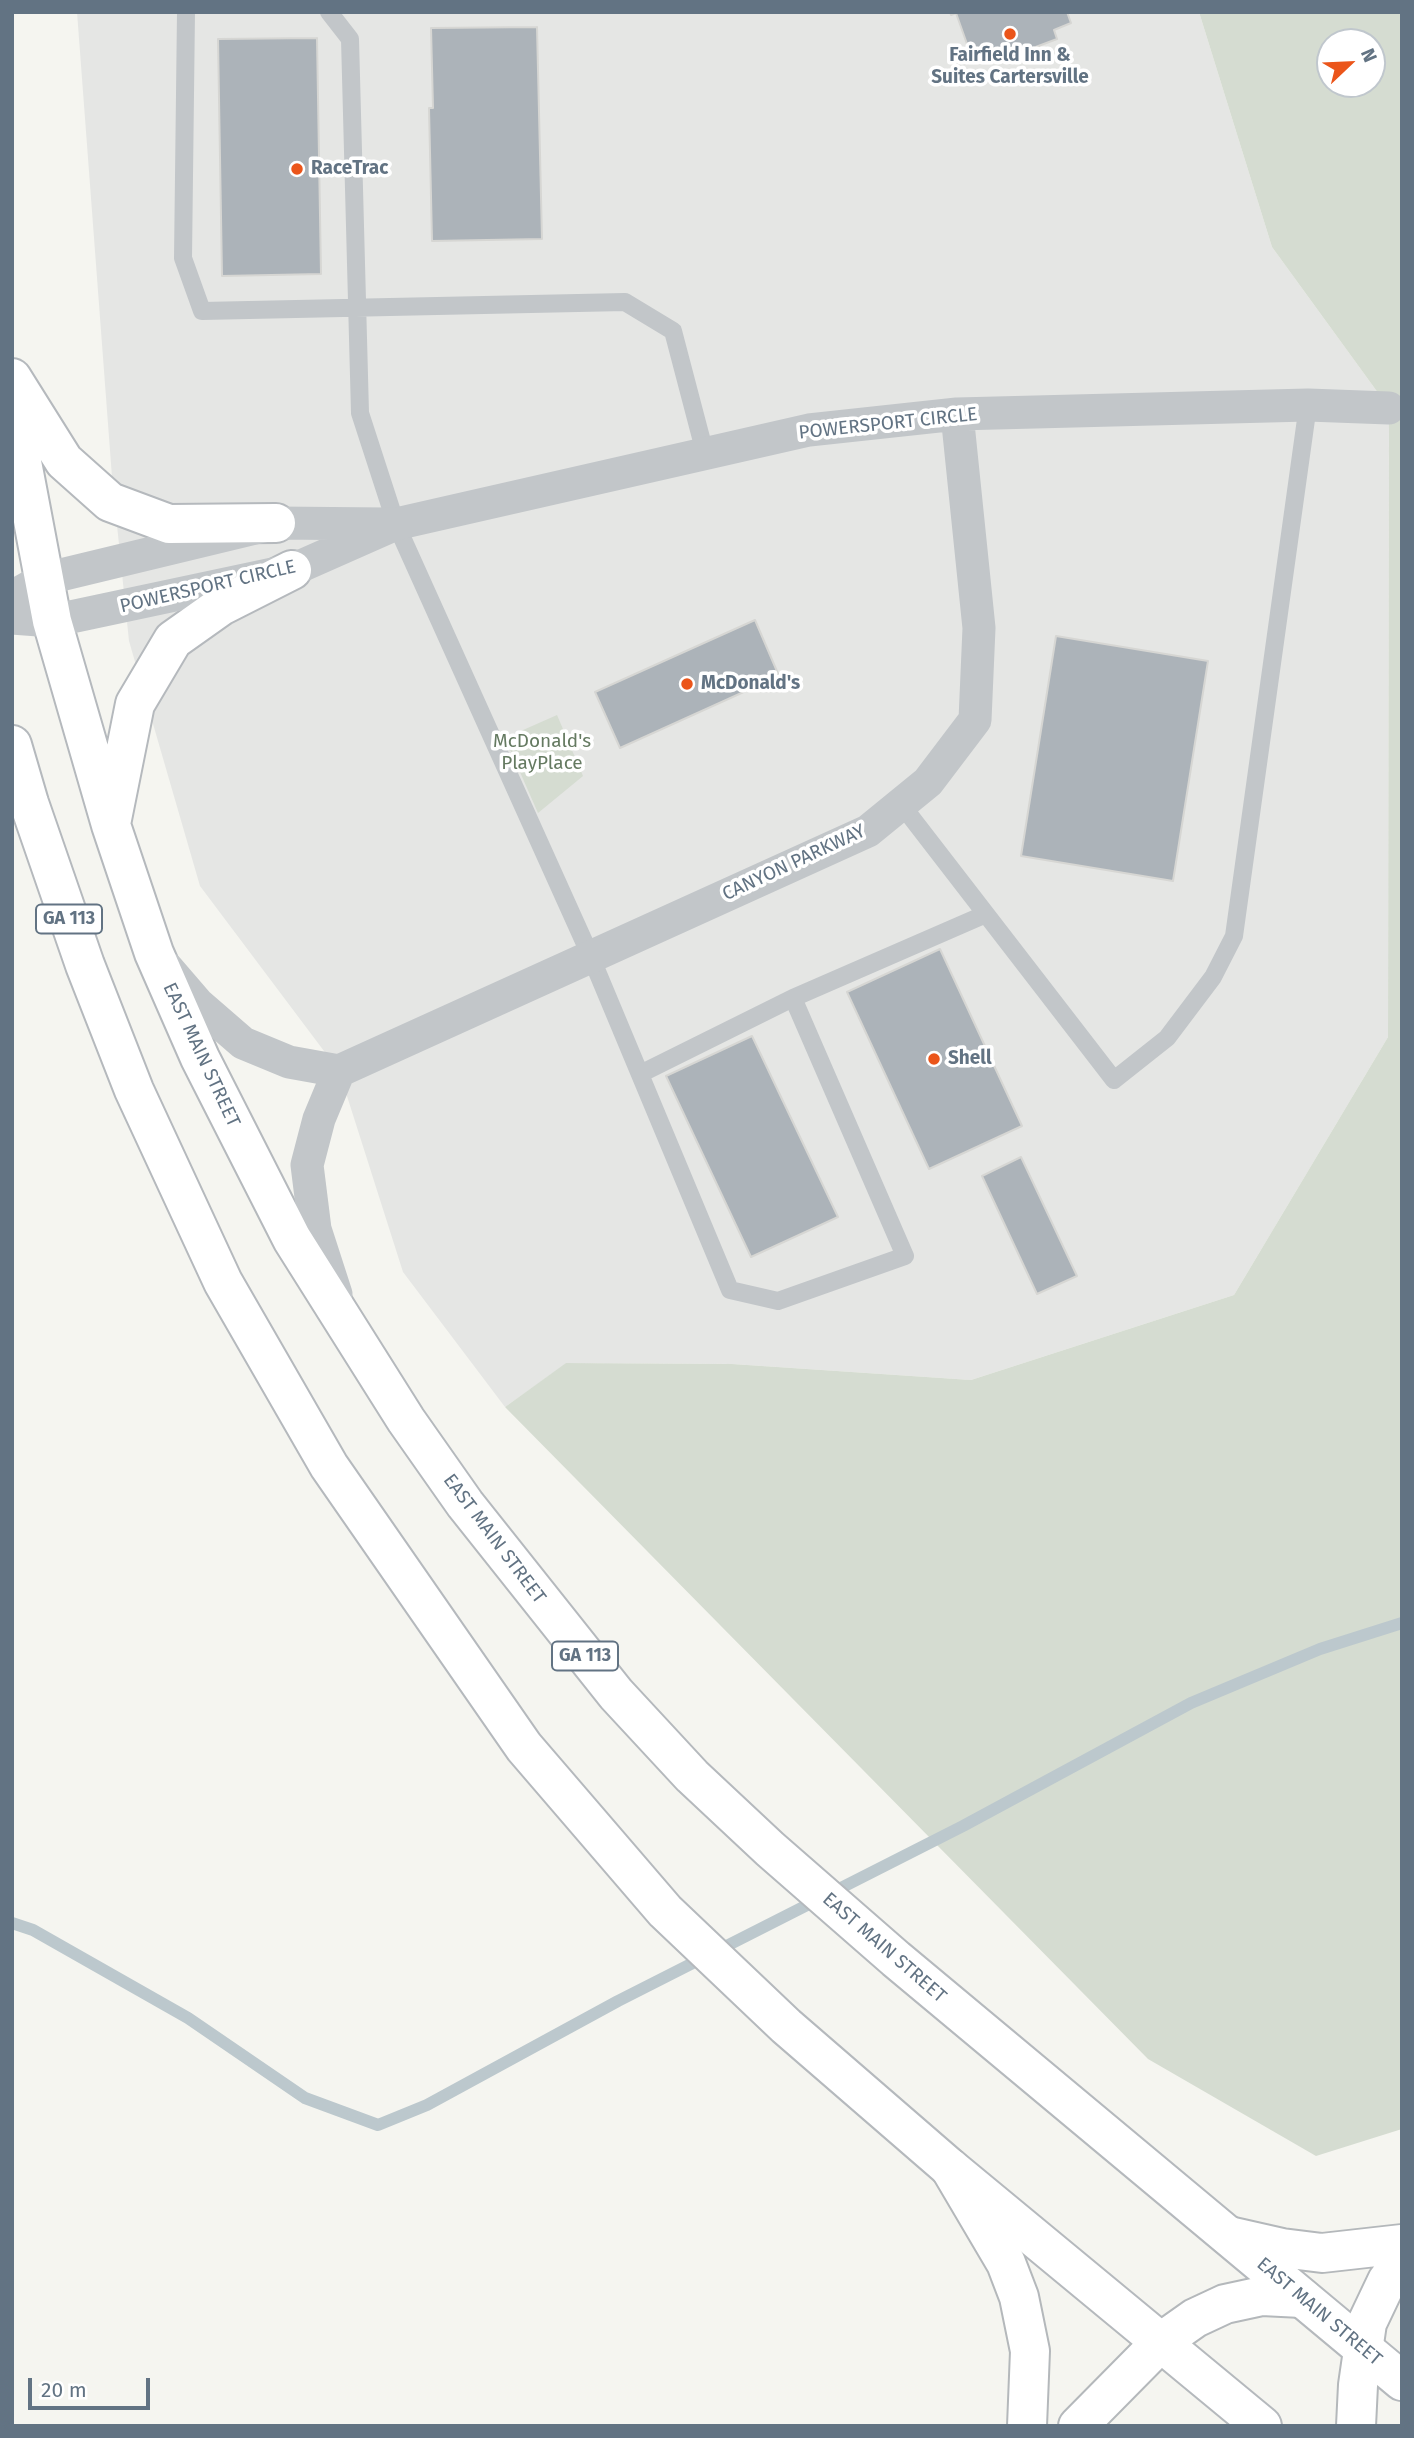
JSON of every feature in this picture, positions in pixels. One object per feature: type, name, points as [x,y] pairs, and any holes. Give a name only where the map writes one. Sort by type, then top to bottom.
[{"type":"main road","points":[[12,378],[65,461],[110,502],[169,524],[276,523]]},
{"type":"main road","name":"EAST MAIN STREET","points":[[12,409],[28,588],[52,621],[110,825],[154,953],[246,1151],[292,1239],[350,1335],[480,1523],[616,1694],[692,1776],[770,1849],[896,1959],[1402,2381]]},
{"type":"main road","points":[[110,825],[135,704],[173,640],[221,606],[292,570]]},
{"type":"main road","name":"GA 113","points":[[12,745],[29,803],[85,965],[139,1102],[223,1282],[329,1466],[524,1747],[594,1832],[665,1911],[786,2026],[950,2168],[1262,2426]]},
{"type":"main road","points":[[950,2168],[1006,2263],[1019,2297],[1030,2351],[1027,2426]]},
{"type":"main road","points":[[1229,2236],[1282,2248],[1322,2253],[1402,2244]]},
{"type":"main road","points":[[1356,2426],[1357,2385],[1367,2323],[1387,2281],[1402,2261]]},
{"type":"main road","points":[[1078,2426],[1161,2342],[1195,2318],[1225,2304],[1262,2296],[1301,2298]]},
{"type":"street","name":"POWERSPORT CIRCLE","points":[[12,618],[52,621],[292,570],[396,524],[809,430],[957,414],[1308,405],[1389,408]]},
{"type":"street","name":"CANYON PARKWAY","points":[[339,1071],[868,831],[928,782],[975,720],[979,628],[957,414]]},
{"type":"street","name":"POWERSPORT CIRCLE","points":[[28,588],[276,523],[396,524]]},
{"type":"street","points":[[154,953],[198,1004],[243,1042],[289,1062],[339,1071],[319,1119],[307,1165],[315,1229],[350,1335]]},
{"type":"lane","points":[[186,12],[183,258],[202,311],[625,302],[673,331],[705,453]]},
{"type":"lane","points":[[329,12],[350,39],[355,306],[360,414],[396,524],[591,957],[730,1290],[778,1301],[905,1256],[793,998]]},
{"type":"lane","points":[[901,804],[1114,1080],[1167,1038],[1213,976],[1234,936],[1308,405]]},
{"type":"lane","points":[[640,1074],[793,998],[986,914]]},
{"type":"shaded area","points":[[77,12],[1199,12],[1272,247],[1389,408],[1388,1037],[1234,1295],[971,1380],[732,1364],[567,1363],[505,1407],[403,1272],[339,1071],[200,886],[129,641],[112,477]]},
{"type":"green space","points":[[1199,12],[1402,12],[1402,2129],[1316,2156],[1148,2059],[505,1407],[566,1363],[732,1364],[971,1380],[1234,1295],[1388,1037],[1389,408],[1272,247]]},
{"type":"green space","name":"McDonald's PlayPlace","points":[[557,715],[583,776],[538,813],[505,738]]},
{"type":"building","name":"Fairfield Inn & Suites Cartersville","points":[[950,12],[1067,12],[1071,23],[1054,30],[1057,39],[993,63],[989,52],[972,58],[956,13],[951,15]]},
{"type":"building","points":[[537,27],[542,239],[432,241],[429,108],[433,108],[431,28]]},
{"type":"building","points":[[317,38],[321,274],[222,276],[218,39]]},
{"type":"building","name":"McDonald's","points":[[755,620],[779,676],[620,748],[595,692]]},
{"type":"building","points":[[1056,636],[1208,661],[1173,881],[1021,856]]},
{"type":"building","name":"Shell","points":[[940,949],[1022,1126],[929,1169],[847,992]]},
{"type":"building","points":[[752,1036],[838,1217],[751,1257],[666,1076]]},
{"type":"building","points":[[1021,1157],[1077,1276],[1037,1294],[982,1176]]},
{"type":"waterway","points":[[12,1923],[33,1930],[188,2018],[305,2098],[378,2125],[427,2105],[618,2001],[963,1826],[1191,1703],[1320,1649],[1402,1623]]},
{"type":"place","name":"Fairfield Inn & Suites Cartersville","points":[[1010,34]]},
{"type":"place","name":"RaceTrac","points":[[297,169]]},
{"type":"place","name":"McDonald's","points":[[687,684]]},
{"type":"place","name":"Shell","points":[[934,1059]]}]
